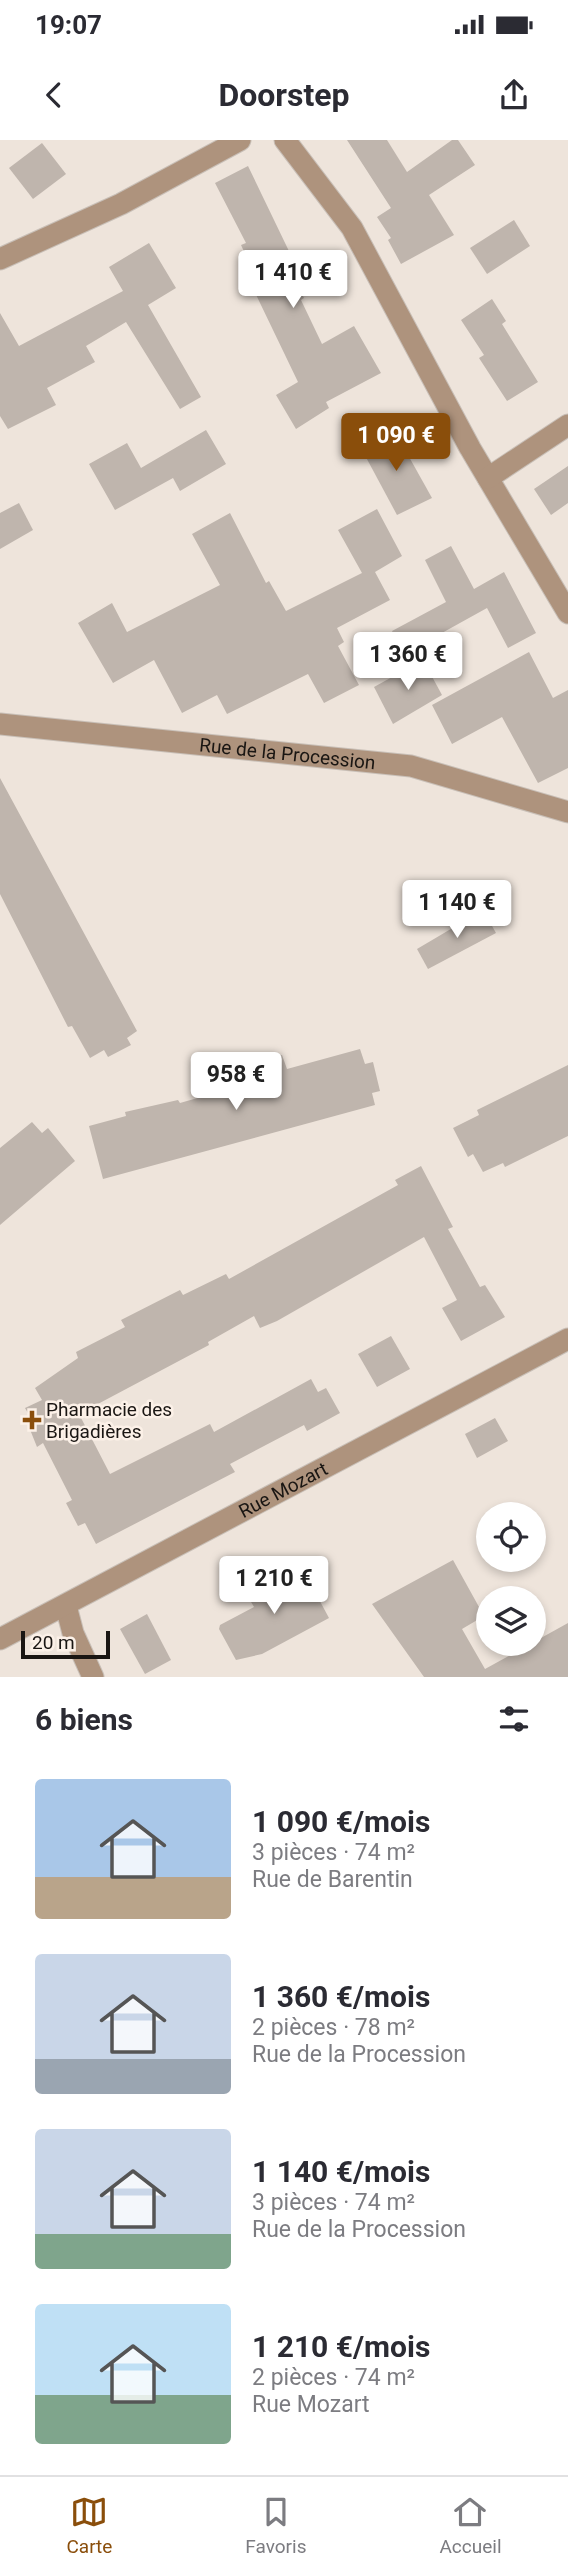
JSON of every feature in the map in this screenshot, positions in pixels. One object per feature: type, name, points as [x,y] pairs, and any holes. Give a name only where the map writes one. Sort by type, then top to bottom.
[{"type":"street","points":[[0,259],[121,204],[240,140]]},
{"type":"street","points":[[285,140],[352,228],[488,478],[568,613]]},
{"type":"street","points":[[488,478],[568,425]]},
{"type":"street","name":"Rue de la Procession","points":[[0,724],[411,766],[568,812]]},
{"type":"street","name":"Rue Mozart","points":[[0,1639],[568,1339]]},
{"type":"street","points":[[65,1606],[73,1633],[93,1677]]},
{"type":"building","points":[[347,140],[387,140],[407,172],[452,140],[458,140],[475,165],[429,195],[454,235],[401,264],[388,240],[391,238],[377,217],[391,208]]},
{"type":"building","points":[[42,143],[66,174],[33,199],[9,168]]},
{"type":"building","points":[[248,166],[300,274],[293,276],[322,344],[354,326],[381,373],[326,402],[329,408],[296,429],[276,395],[298,382],[247,276],[254,273],[241,245],[246,243],[215,183]]},
{"type":"building","points":[[514,220],[530,246],[487,274],[470,248]]},
{"type":"building","points":[[149,243],[176,288],[148,305],[201,397],[180,409],[126,322],[86,346],[95,362],[47,388],[56,405],[8,429],[0,416],[0,313],[19,346],[123,291],[109,267]]},
{"type":"building","points":[[492,299],[506,321],[502,324],[538,382],[507,401],[479,358],[484,355],[461,320]]},
{"type":"building","points":[[206,430],[226,464],[180,491],[173,478],[115,510],[89,464],[127,443],[141,468]]},
{"type":"building","points":[[394,430],[432,498],[397,515],[361,448]]},
{"type":"building","points":[[568,466],[568,503],[551,515],[534,489]]},
{"type":"building","points":[[19,503],[33,530],[0,549],[0,513]]},
{"type":"building","points":[[377,509],[402,556],[375,572],[390,600],[337,628],[344,642],[338,646],[359,685],[324,703],[308,674],[227,714],[217,695],[182,713],[154,660],[113,683],[78,623],[112,603],[127,632],[220,585],[192,534],[230,513],[266,583],[269,581],[286,611],[362,573],[338,530]]},
{"type":"building","points":[[451,546],[474,589],[504,572],[536,633],[508,648],[487,608],[404,654],[392,631],[446,602],[425,560]]},
{"type":"building","points":[[529,652],[553,698],[568,690],[568,768],[538,783],[502,717],[452,744],[432,705]]},
{"type":"building","points":[[423,660],[442,695],[393,724],[374,687]]},
{"type":"building","points":[[0,778],[137,1031],[127,1038],[131,1045],[108,1057],[104,1050],[90,1058],[72,1026],[68,1027],[0,894]]},
{"type":"building","points":[[483,910],[496,933],[428,969],[417,949]]},
{"type":"building","points":[[360,1049],[365,1064],[373,1062],[380,1091],[372,1093],[375,1105],[103,1179],[89,1126],[126,1116],[125,1112],[178,1100],[180,1103],[236,1087],[231,1069],[282,1055],[287,1069]]},
{"type":"building","points":[[568,1065],[568,1136],[505,1167],[503,1163],[483,1172],[473,1154],[468,1157],[453,1128],[479,1115],[477,1110]]},
{"type":"building","points":[[32,1122],[42,1133],[48,1128],[75,1161],[0,1225],[0,1148]]},
{"type":"building","points":[[421,1166],[453,1227],[448,1229],[480,1287],[485,1285],[505,1317],[461,1341],[442,1308],[457,1300],[424,1237],[277,1321],[260,1328],[254,1316],[208,1342],[209,1345],[79,1414],[110,1474],[210,1424],[214,1432],[311,1379],[318,1392],[326,1388],[340,1413],[307,1431],[304,1425],[230,1464],[235,1472],[96,1544],[85,1523],[78,1526],[66,1503],[72,1500],[43,1443],[37,1447],[27,1422],[32,1420],[25,1408],[42,1400],[35,1388],[78,1358],[76,1352],[125,1327],[121,1320],[180,1290],[183,1295],[226,1274],[229,1279],[398,1185],[395,1180]]},
{"type":"building","points":[[391,1336],[410,1369],[377,1387],[358,1354]]},
{"type":"building","points":[[495,1418],[508,1441],[477,1458],[465,1434]]},
{"type":"building","points":[[453,1560],[476,1602],[476,1621],[462,1629],[485,1669],[508,1656],[546,1656],[546,1635],[568,1623],[568,1677],[424,1677],[372,1604]]},
{"type":"building","points":[[301,1566],[329,1618],[262,1654],[236,1660],[219,1629],[220,1625],[254,1607],[247,1595]]},
{"type":"building","points":[[147,1614],[171,1660],[145,1674],[120,1629]]},
{"type":"place","name":"Pharmacie des Brigadières","points":[[32,1420]]}]
